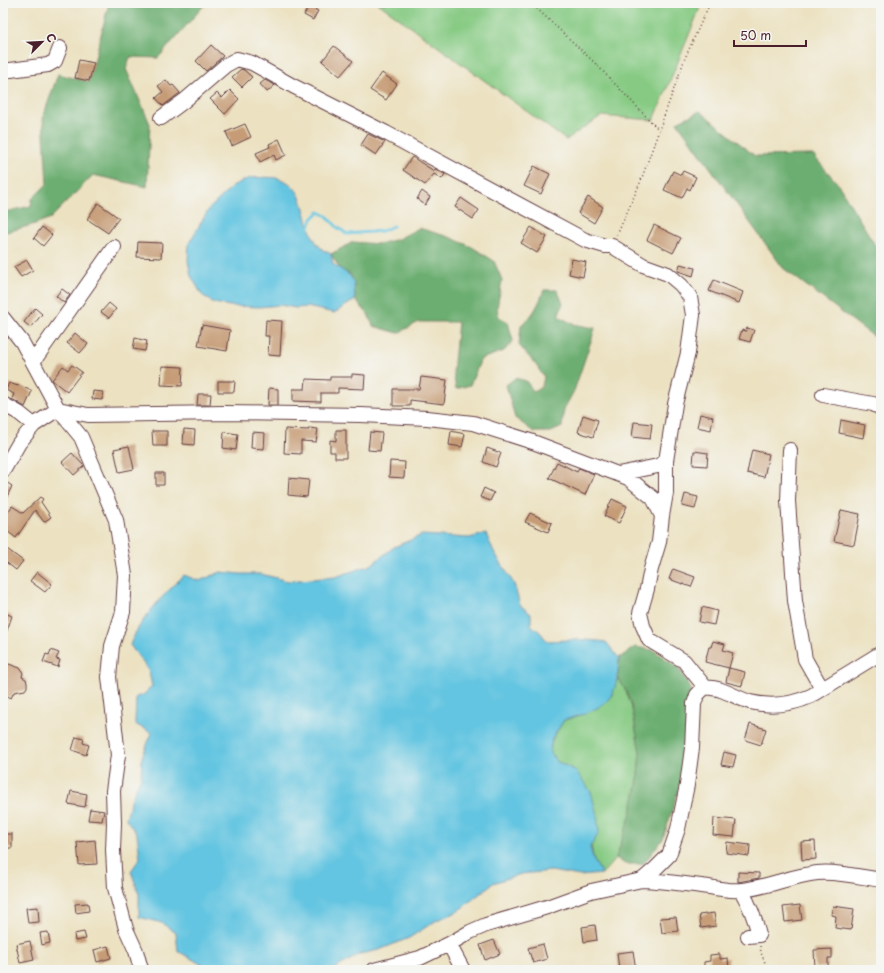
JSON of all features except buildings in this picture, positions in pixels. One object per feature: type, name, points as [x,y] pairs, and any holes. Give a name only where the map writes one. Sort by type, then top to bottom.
[{"type":"street","points":[[3,71],[48,65],[56,61],[60,48]]},
{"type":"street","points":[[161,118],[184,101],[226,65],[237,59],[252,63],[293,86],[380,129],[584,240],[605,246],[612,246],[642,265],[668,274],[681,285],[690,296],[693,315],[688,353],[675,404],[666,461],[666,493],[659,542],[640,613],[643,626],[649,640],[684,661],[705,687],[720,690],[749,702],[770,705],[788,704],[800,701],[881,653]]},
{"type":"street","points":[[33,362],[114,247]]},
{"type":"street","points":[[3,318],[22,342],[58,409],[81,437],[116,520],[125,575],[123,612],[112,646],[109,677],[118,755],[113,791],[113,850],[115,888],[126,929],[144,970]]},
{"type":"street","points":[[824,395],[873,404],[881,408]]},
{"type":"street","points":[[3,404],[19,412],[34,425]]},
{"type":"street","points":[[3,471],[19,443],[34,425],[58,409],[88,415],[224,413],[362,415],[428,418],[473,423],[533,442],[628,478],[653,498],[662,516]]},
{"type":"street","points":[[790,450],[788,501],[795,601],[805,659],[822,689]]},
{"type":"street","points":[[618,474],[658,466],[666,461]]},
{"type":"street","points":[[681,884],[669,871],[667,863],[668,855],[678,829],[687,785],[692,748],[694,704],[697,695],[705,687]]},
{"type":"street","points":[[642,880],[668,855]]},
{"type":"street","points":[[374,970],[420,958],[486,925],[547,907],[591,891],[642,880],[741,890],[785,879],[818,873],[847,875],[881,880]]},
{"type":"street","points":[[741,890],[754,916],[754,935]]},
{"type":"street","points":[[449,944],[463,970]]},
{"type":"path","points":[[532,3],[595,63],[659,130]]},
{"type":"path","points":[[612,246],[640,183],[685,58],[710,3]]},
{"type":"path","points":[[754,935],[768,970]]},
{"type":"green space","points":[[109,3],[206,3],[158,58],[130,57],[126,69],[150,124],[147,187],[93,175],[51,218],[3,233],[3,220],[5,212],[31,206],[32,199],[47,184],[43,117],[58,74],[89,82]]},
{"type":"green space","points":[[378,3],[702,3],[654,120],[601,116],[566,140]]},
{"type":"green space","points":[[700,111],[755,156],[813,155],[838,184],[881,255],[881,350],[877,339],[783,268],[677,122]]},
{"type":"green space","points":[[419,228],[449,237],[472,247],[494,261],[502,280],[497,308],[499,317],[508,322],[513,341],[504,351],[481,359],[470,385],[456,389],[453,372],[458,322],[419,322],[398,333],[373,326],[368,314],[355,300],[354,284],[351,275],[340,269],[331,254],[353,242],[378,244],[398,239]]},
{"type":"green space","points":[[544,290],[557,290],[563,303],[558,316],[573,324],[595,328],[574,391],[564,409],[562,427],[551,432],[534,432],[515,418],[506,385],[515,378],[526,381],[534,392],[542,386],[544,377],[519,345],[521,325],[532,314],[538,305]]},
{"type":"green space","points":[[635,647],[653,650],[678,668],[691,689],[682,779],[663,839],[643,864],[625,864],[616,858],[630,817],[637,786],[640,752],[631,704],[618,677],[619,658]]},
{"type":"green space","points":[[618,677],[631,704],[640,752],[637,786],[630,817],[616,858],[602,874],[594,861],[576,771],[556,761],[550,751],[552,739],[564,720],[583,714],[612,695]]},
{"type":"water","points":[[269,177],[290,183],[301,199],[310,230],[315,240],[324,251],[331,254],[333,264],[348,274],[353,280],[355,300],[334,313],[307,307],[296,308],[280,305],[259,307],[230,306],[214,303],[202,295],[191,276],[188,261],[189,243],[209,209],[234,185],[250,178]]},
{"type":"water","points":[[486,534],[493,550],[514,584],[520,605],[531,614],[531,625],[540,632],[547,641],[584,640],[606,642],[619,658],[615,685],[609,699],[604,704],[591,711],[564,720],[552,739],[550,751],[556,761],[576,771],[591,792],[597,815],[599,833],[590,847],[594,861],[602,874],[580,876],[551,871],[521,874],[493,883],[457,912],[437,920],[409,938],[379,950],[360,954],[331,970],[211,970],[178,951],[176,933],[162,923],[139,917],[139,894],[131,871],[140,858],[137,834],[126,819],[130,803],[141,777],[142,757],[152,733],[135,724],[136,697],[143,695],[152,687],[149,671],[130,645],[134,635],[146,616],[184,575],[199,581],[221,572],[261,574],[288,581],[335,577],[371,565],[394,547],[422,535],[469,538]]},
{"type":"waterway","points":[[309,227],[312,219],[319,212],[327,216],[337,227],[347,234],[382,231],[393,226]]}]
